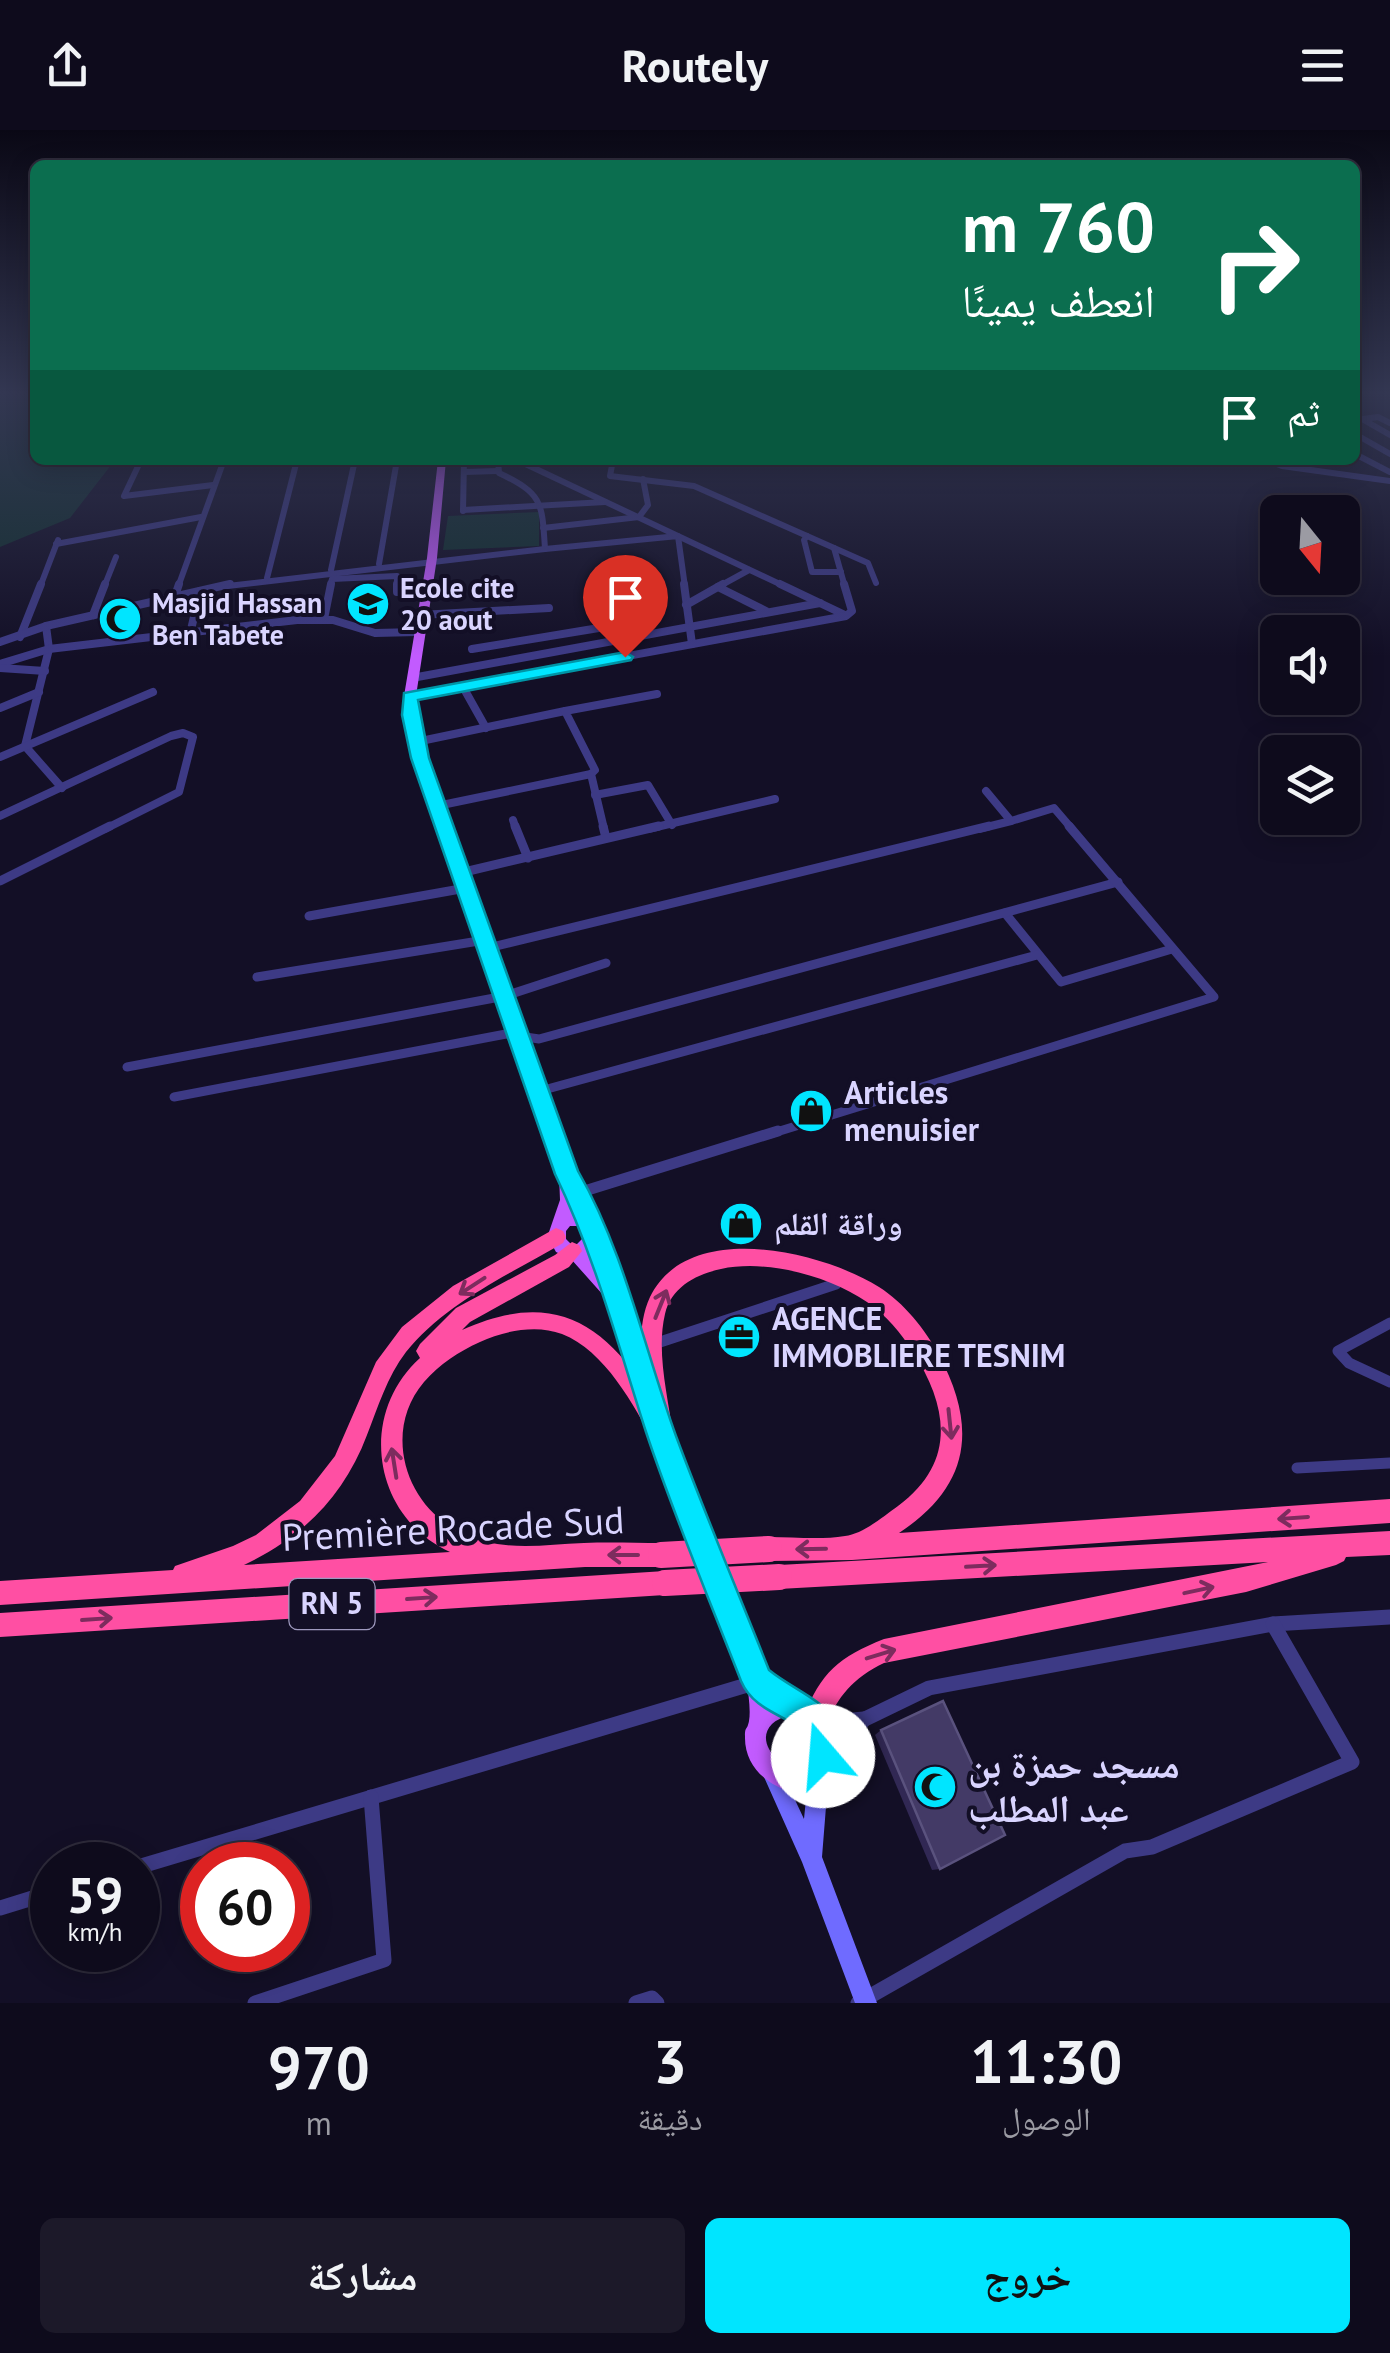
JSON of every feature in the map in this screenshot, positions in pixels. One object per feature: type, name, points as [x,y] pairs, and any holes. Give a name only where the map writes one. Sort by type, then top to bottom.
[{"type":"highway","points":[[566,1241],[562,1260],[463,1314],[429,1348],[399,1400],[390,1432],[393,1472],[420,1520],[450,1540],[495,1555],[585,1555]]},
{"type":"highway","points":[[132,1586],[239,1558],[298,1522],[328,1486],[353,1444],[392,1354],[409,1334],[474,1284],[566,1241]]},
{"type":"highway","points":[[662,1435],[655,1311],[666,1290],[688,1271],[721,1259],[756,1257],[799,1264],[858,1284],[888,1306],[919,1342],[942,1385],[953,1435],[940,1479],[929,1493],[852,1548]]},
{"type":"highway","points":[[417,1370],[440,1349],[470,1333],[539,1319],[568,1327],[603,1350],[630,1382],[662,1435]]},
{"type":"highway","name":"Première Rocade Sud","points":[[0,1593],[585,1555],[852,1548],[1390,1511]]},
{"type":"highway","points":[[817,1720],[822,1700],[841,1672],[884,1651],[1246,1580],[1378,1543]]},
{"type":"highway","name":"Première Rocade Sud","points":[[0,1625],[1378,1543]]},
{"type":"main road","points":[[440,481],[410,696],[416,742],[567,1174],[578,1192],[620,1305],[662,1435],[758,1681],[760,1758],[774,1777],[811,1858],[863,2001]]},
{"type":"main road","points":[[567,1174],[566,1241],[620,1305]]},
{"type":"main road","points":[[566,1241],[577,1219],[592,1230]]},
{"type":"main road","points":[[566,1241],[589,1243],[592,1230]]},
{"type":"main road","points":[[758,1681],[786,1704]]},
{"type":"main road","points":[[760,1724],[776,1707],[786,1704],[796,1705],[817,1720],[825,1745],[811,1858]]},
{"type":"main road","points":[[774,1777],[794,1783],[812,1776],[821,1762]]},
{"type":"street","points":[[131,481],[124,496],[213,484],[175,596]]},
{"type":"street","points":[[268,578],[292,481]]},
{"type":"street","points":[[331,570],[350,481]]},
{"type":"street","points":[[379,564],[393,481]]},
{"type":"street","points":[[464,481],[463,510],[606,502]]},
{"type":"street","points":[[518,481],[543,499],[545,549]]},
{"type":"street","points":[[562,481],[846,616]]},
{"type":"street","points":[[543,528],[639,517],[648,506],[643,481]]},
{"type":"street","points":[[678,481],[868,563],[876,583]]},
{"type":"street","points":[[20,637],[58,540],[201,517]]},
{"type":"street","points":[[0,642],[46,626],[268,578],[432,558],[678,536]]},
{"type":"street","points":[[678,536],[692,644]]},
{"type":"street","points":[[807,536],[804,540],[812,572],[841,572]]},
{"type":"street","points":[[410,696],[846,616],[852,611],[834,548]]},
{"type":"street","points":[[93,615],[116,557]]},
{"type":"street","points":[[354,578],[355,568]]},
{"type":"street","points":[[686,605],[749,570]]},
{"type":"street","points":[[324,619],[332,579],[397,576],[397,592],[424,590]]},
{"type":"street","points":[[718,587],[768,612]]},
{"type":"street","points":[[190,634],[200,592]]},
{"type":"street","points":[[412,678],[820,603]]},
{"type":"street","points":[[420,615],[549,608]]},
{"type":"street","points":[[0,666],[49,649],[324,619],[375,633],[417,632]]},
{"type":"street","points":[[472,649],[617,624],[622,627],[625,657]]},
{"type":"street","points":[[25,746],[49,649],[46,626]]},
{"type":"street","points":[[541,638],[542,673]]},
{"type":"street","points":[[0,666],[45,671]]},
{"type":"street","points":[[463,688],[486,728]]},
{"type":"street","points":[[0,708],[39,692]]},
{"type":"street","points":[[0,757],[153,692]]},
{"type":"street","points":[[416,742],[658,694]]},
{"type":"street","points":[[437,806],[591,774],[595,770],[590,756],[565,711]]},
{"type":"street","points":[[0,816],[171,736],[183,733],[193,737],[179,792],[0,881]]},
{"type":"street","points":[[25,746],[62,788]]},
{"type":"street","points":[[591,774],[606,838]]},
{"type":"street","points":[[595,795],[648,784],[672,825]]},
{"type":"street","points":[[986,790],[1012,821]]},
{"type":"street","points":[[460,873],[775,799]]},
{"type":"street","points":[[256,977],[486,944],[1054,808],[1214,997],[887,1101],[578,1192]]},
{"type":"street","points":[[513,820],[528,858]]},
{"type":"street","points":[[174,1097],[506,1034],[539,1039],[1118,882]]},
{"type":"street","points":[[309,916],[466,888]]},
{"type":"street","points":[[1005,913],[1060,982],[1172,949]]},
{"type":"street","points":[[540,1090],[1037,955]]},
{"type":"street","points":[[127,1067],[505,996],[606,963]]},
{"type":"street","points":[[654,1344],[836,1284]]},
{"type":"street","points":[[1390,1323],[1338,1351],[1349,1363],[1390,1382]]},
{"type":"street","points":[[1297,1468],[1390,1462]]},
{"type":"street","points":[[821,1762],[865,1720],[929,1688],[1272,1624],[1390,1616]]},
{"type":"street","points":[[863,2001],[1125,1851],[1152,1847],[1352,1762],[1272,1624]]},
{"type":"street","points":[[160,1860],[721,1696],[758,1681]]},
{"type":"street","points":[[817,1720],[865,1720]]},
{"type":"street","points":[[255,2003],[384,1960],[372,1797]]},
{"type":"street","points":[[0,1908],[30,1899]]},
{"type":"street","points":[[636,2003],[652,1998],[657,2003]]},
{"type":"green space","points":[[0,481],[98,481],[70,518],[0,547]]},
{"type":"green space","points":[[539,512],[539,546],[443,550],[448,516]]},
{"type":"building","name":"مسجد حمزة بن عبد المطلب","points":[[943,1701],[1005,1835],[940,1869],[881,1730]]},
{"type":"place","name":"Ecole cite 20 aout","points":[[368,604]]},
{"type":"place","name":"Masjid Hassan Ben Tabete","points":[[120,619]]},
{"type":"place","name":"Articles menuisier","points":[[811,1111]]},
{"type":"place","name":"وراقة القلم","points":[[741,1224]]},
{"type":"place","name":"AGENCE IMMOBLIERE TESNIM","points":[[739,1337]]},
{"type":"place","name":"مسجد حمزة بن عبد المطلب","points":[[935,1787]]},
{"type":"route","points":[[625,657],[410,696],[411,715],[420,758],[567,1174],[584,1204],[608,1267],[662,1435],[758,1681],[786,1704],[807,1710],[816,1718],[823,1733],[823,1756]]}]
